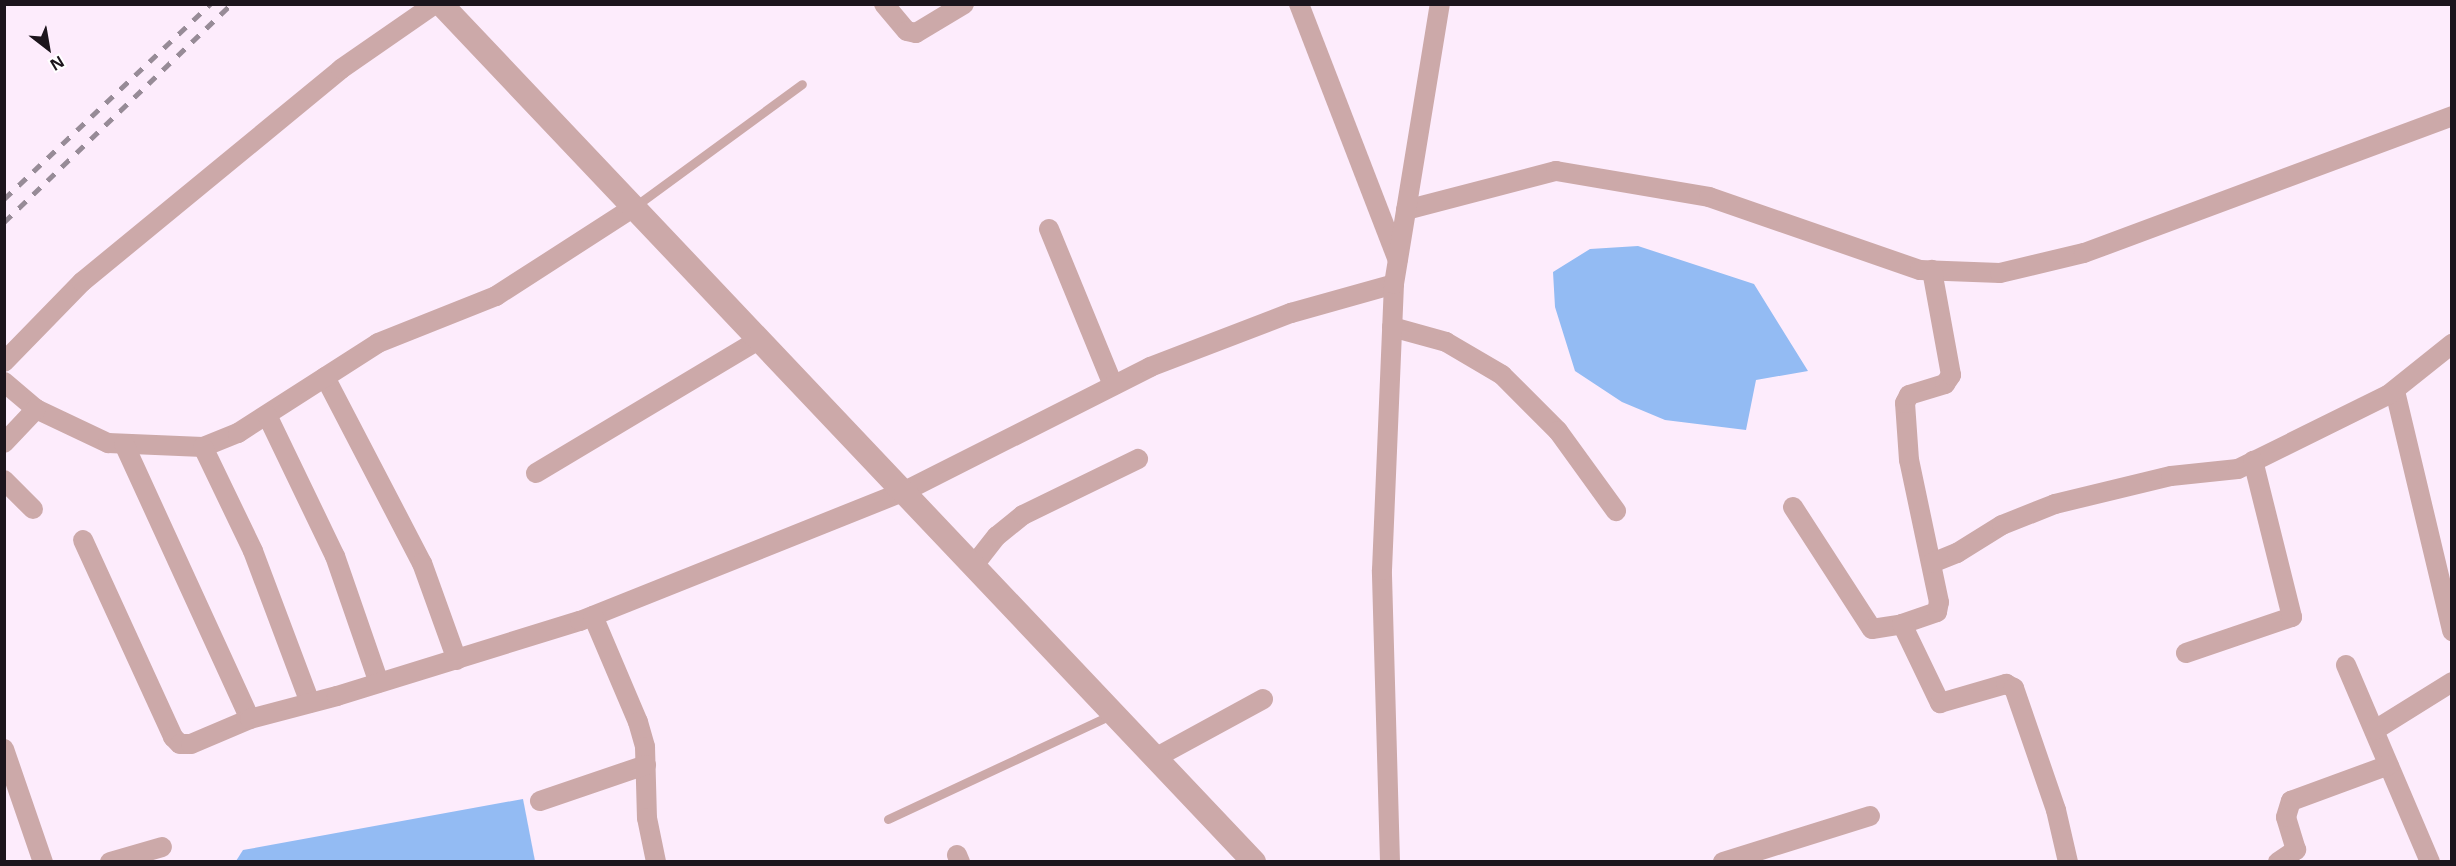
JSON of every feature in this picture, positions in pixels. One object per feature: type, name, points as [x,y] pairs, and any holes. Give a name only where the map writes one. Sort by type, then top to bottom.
[{"type":"street","points":[[4,362],[92,275],[341,69],[435,4]]},
{"type":"street","points":[[441,4],[1254,861]]},
{"type":"street","points":[[884,4],[907,31],[916,33],[964,4]]},
{"type":"street","points":[[1299,4],[1398,260]]},
{"type":"street","points":[[1390,861],[1382,570],[1394,284],[1440,4]]},
{"type":"street","points":[[1406,210],[1556,171],[1709,197],[1920,270],[2000,273],[2084,253],[2451,116]]},
{"type":"street","points":[[4,382],[36,409],[87,435],[124,444],[203,447],[238,433],[378,343],[496,296],[634,207]]},
{"type":"street","points":[[1049,229],[1113,385]]},
{"type":"street","points":[[1793,507],[1869,627],[1878,630],[1937,612],[1939,602],[1932,563],[1909,460],[1905,403],[1909,395],[1945,384],[1951,375],[1932,270]]},
{"type":"street","points":[[83,540],[173,737],[180,744],[191,744],[250,719],[457,660],[593,616],[904,491],[1113,385],[1225,336],[1394,284]]},
{"type":"street","points":[[1392,327],[1446,342],[1502,375],[1558,431],[1616,511]]},
{"type":"street","points":[[536,473],[760,339]]},
{"type":"street","points":[[1932,563],[1957,553],[2002,525],[2055,504],[2171,476],[2230,471],[2395,390],[2451,344]]},
{"type":"street","points":[[326,377],[422,563],[457,660]]},
{"type":"street","points":[[2395,390],[2451,631]]},
{"type":"street","points":[[4,443],[36,409]]},
{"type":"street","points":[[267,414],[335,556],[379,683]]},
{"type":"street","points":[[124,444],[250,719]]},
{"type":"street","points":[[203,447],[253,551],[310,703]]},
{"type":"street","points":[[974,565],[997,536],[1023,515],[1138,459]]},
{"type":"street","points":[[2186,653],[2292,617],[2253,461]]},
{"type":"street","points":[[4,480],[33,509]]},
{"type":"street","points":[[593,616],[638,722],[646,765],[647,818],[656,861]]},
{"type":"street","points":[[1902,624],[1940,703],[2006,684],[2014,688],[2056,810],[2068,861]]},
{"type":"street","points":[[2346,665],[2430,861]]},
{"type":"street","points":[[2374,730],[2451,682]]},
{"type":"street","points":[[1155,758],[1263,699]]},
{"type":"street","points":[[4,749],[43,861]]},
{"type":"street","points":[[540,801],[646,765]]},
{"type":"street","points":[[2278,861],[2296,850],[2286,817],[2291,801],[2389,765]]},
{"type":"street","points":[[1724,861],[1870,816]]},
{"type":"street","points":[[110,861],[162,847]]},
{"type":"lane","points":[[634,207],[802,84]]},
{"type":"lane","points":[[888,819],[1113,714]]},
{"type":"water","points":[[1638,246],[1754,284],[1808,371],[1756,380],[1746,430],[1665,420],[1622,402],[1575,371],[1555,307],[1553,272],[1590,249]]},
{"type":"water","points":[[523,799],[535,861],[236,861],[243,850]]},
{"type":"railway","points":[[4,199],[210,4]]},
{"type":"railway","points":[[4,222],[231,4]]}]
